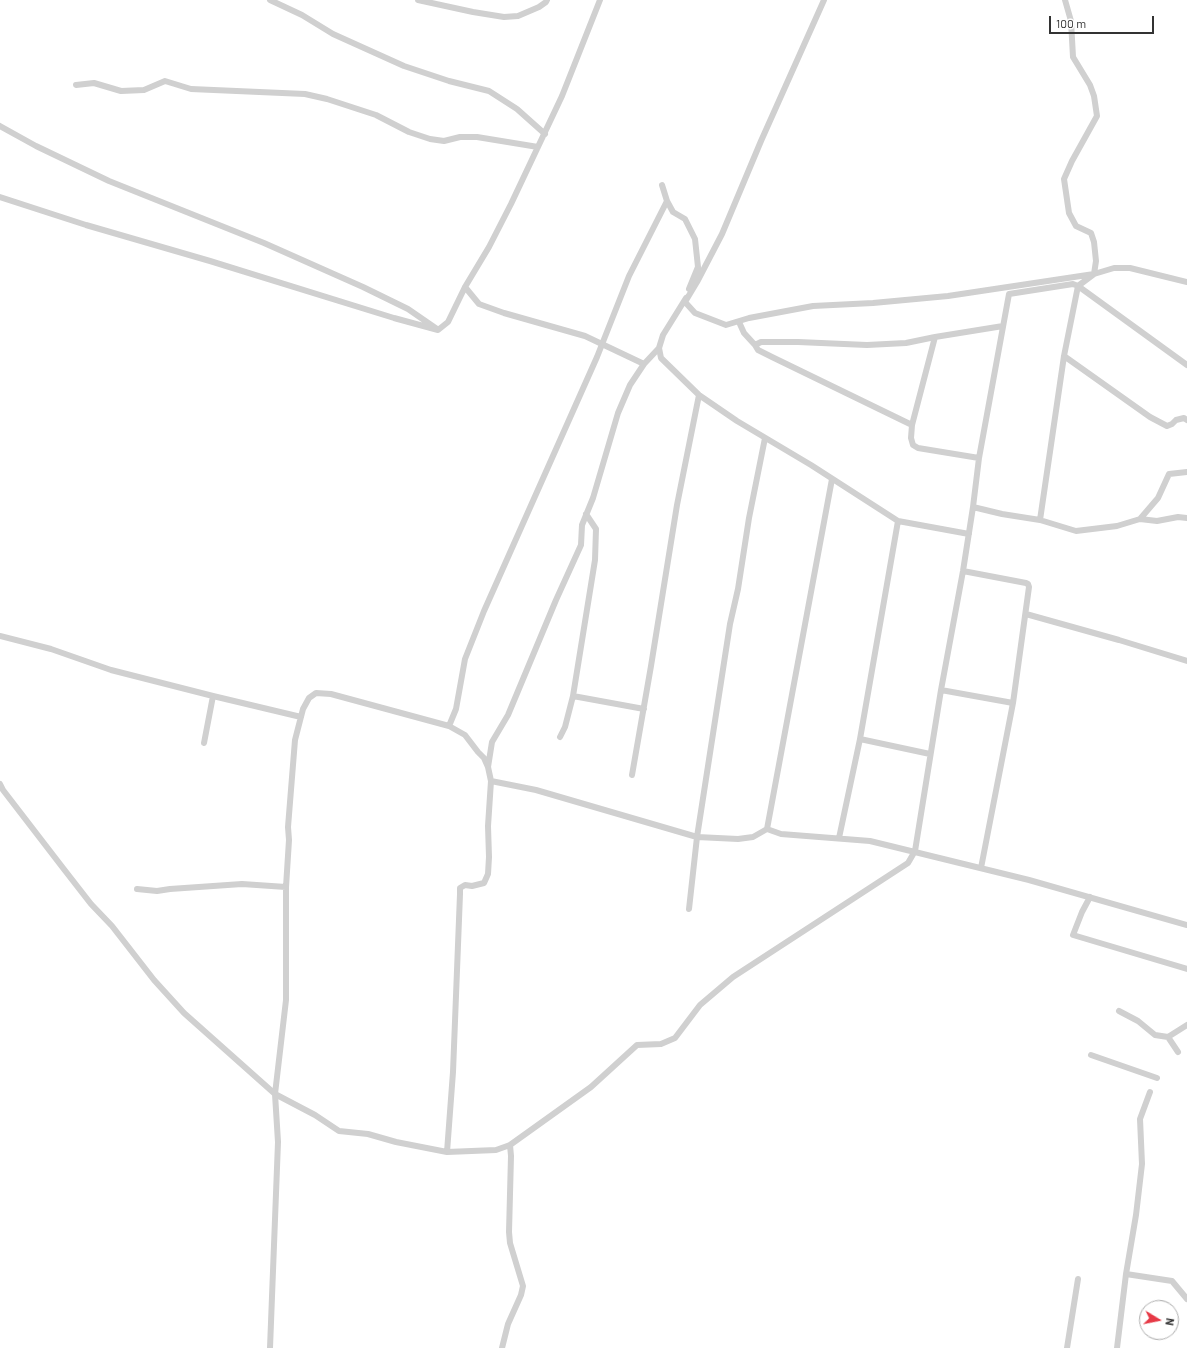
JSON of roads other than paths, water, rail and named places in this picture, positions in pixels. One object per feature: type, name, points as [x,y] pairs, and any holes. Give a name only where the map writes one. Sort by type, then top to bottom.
[{"type":"street","points":[[270,0],[302,15],[333,34],[404,66],[449,81],[489,91],[517,109],[544,134]]},
{"type":"street","points":[[418,0],[473,12],[504,16],[518,16],[539,7],[547,0]]},
{"type":"street","points":[[438,330],[448,322],[465,287],[508,210],[562,96],[600,0]]},
{"type":"street","points":[[488,767],[492,742],[508,715],[580,545],[582,525],[593,498],[618,413],[630,385],[644,364],[659,348],[663,335],[697,282],[722,234],[761,141],[824,0]]},
{"type":"street","points":[[1040,520],[1064,356],[1078,286],[1094,274],[1096,261],[1094,242],[1091,233],[1076,226],[1069,213],[1064,179],[1097,116],[1094,96],[1090,84],[1073,56],[1071,21],[1065,0]]},
{"type":"street","points":[[76,85],[94,83],[121,91],[144,90],[164,81],[191,90],[305,94],[327,99],[376,115],[409,132],[430,139],[444,141],[460,137],[477,137],[538,147]]},
{"type":"street","points":[[0,126],[36,146],[109,181],[264,243],[363,287],[408,309],[438,330]]},
{"type":"street","points":[[662,185],[667,201],[673,212],[685,219],[695,239],[698,267],[685,302]]},
{"type":"street","points":[[0,197],[100,229],[438,330]]},
{"type":"street","points":[[449,726],[456,709],[465,659],[506,559],[602,344],[629,276],[667,201]]},
{"type":"street","points":[[685,302],[696,313],[726,325],[749,318],[813,306],[873,303],[948,296],[1094,274],[1114,268],[1130,268],[1187,282]]},
{"type":"street","points":[[0,784],[72,880],[91,904],[112,926],[154,980],[184,1013],[276,1094],[315,1115],[340,1131],[368,1134],[396,1142],[447,1152],[488,1152],[496,1150],[510,1145],[591,1086],[637,1045],[660,1044],[675,1038],[700,1005],[732,978],[908,863],[915,851],[930,754],[963,571],[979,458],[1009,294],[1073,284],[1078,286],[1172,355],[1187,364]]},
{"type":"street","points":[[465,287],[479,304],[504,313],[585,336],[644,364]]},
{"type":"street","points":[[739,322],[744,333],[756,345],[758,350],[912,425]]},
{"type":"street","points":[[756,345],[761,342],[867,345],[906,343],[1003,326]]},
{"type":"street","points":[[935,337],[912,425],[911,438],[913,445],[918,448],[979,458]]},
{"type":"street","points":[[659,348],[661,358],[699,395],[737,421],[898,521],[969,534]]},
{"type":"street","points":[[1064,356],[1150,417],[1167,426],[1176,420],[1184,418],[1187,420]]},
{"type":"street","points":[[632,775],[677,505],[699,395]]},
{"type":"street","points":[[690,910],[697,837],[730,624],[738,589],[765,438]]},
{"type":"street","points":[[1140,519],[1158,498],[1170,474],[1187,472]]},
{"type":"street","points":[[767,829],[832,479]]},
{"type":"street","points":[[973,507],[1002,514],[1040,520],[1076,531],[1117,526],[1140,519],[1157,521],[1178,517],[1187,518]]},
{"type":"street","points":[[560,737],[565,727],[573,696],[594,560],[596,529],[586,514]]},
{"type":"street","points":[[839,838],[860,740],[898,521]]},
{"type":"street","points":[[963,571],[1028,584],[1029,587],[1013,703],[981,868]]},
{"type":"street","points":[[1026,614],[1187,661]]},
{"type":"street","points":[[0,636],[51,649],[111,670],[301,717]]},
{"type":"street","points":[[941,690],[1013,703]]},
{"type":"street","points":[[270,1348],[278,1142],[276,1094],[286,1000],[286,887],[289,840],[288,827],[295,740],[303,709],[309,698],[314,694],[331,694],[449,726],[465,735],[484,758],[488,767],[491,781],[488,826],[488,874],[484,883],[472,886],[465,885],[460,888],[453,1072],[447,1152]]},
{"type":"street","points":[[204,743],[213,696]]},
{"type":"street","points":[[573,696],[644,709]]},
{"type":"street","points":[[860,740],[930,754]]},
{"type":"street","points":[[491,781],[536,790],[697,837],[738,839],[753,837],[767,829],[781,834],[870,841],[981,868],[1187,925]]},
{"type":"street","points":[[137,889],[157,891],[242,884],[286,887]]},
{"type":"street","points":[[1090,897],[1073,935],[1187,969]]},
{"type":"street","points":[[1119,1011],[1138,1021],[1155,1035],[1168,1037],[1187,1025]]},
{"type":"street","points":[[1168,1037],[1178,1052]]},
{"type":"street","points":[[1091,1055],[1157,1078]]},
{"type":"street","points":[[1117,1348],[1142,1164],[1140,1119],[1150,1092]]},
{"type":"street","points":[[502,1348],[508,1324],[521,1295],[523,1286],[510,1243],[510,1145]]},
{"type":"street","points":[[1126,1274],[1172,1281],[1187,1299]]},
{"type":"street","points":[[1067,1348],[1078,1279]]}]
